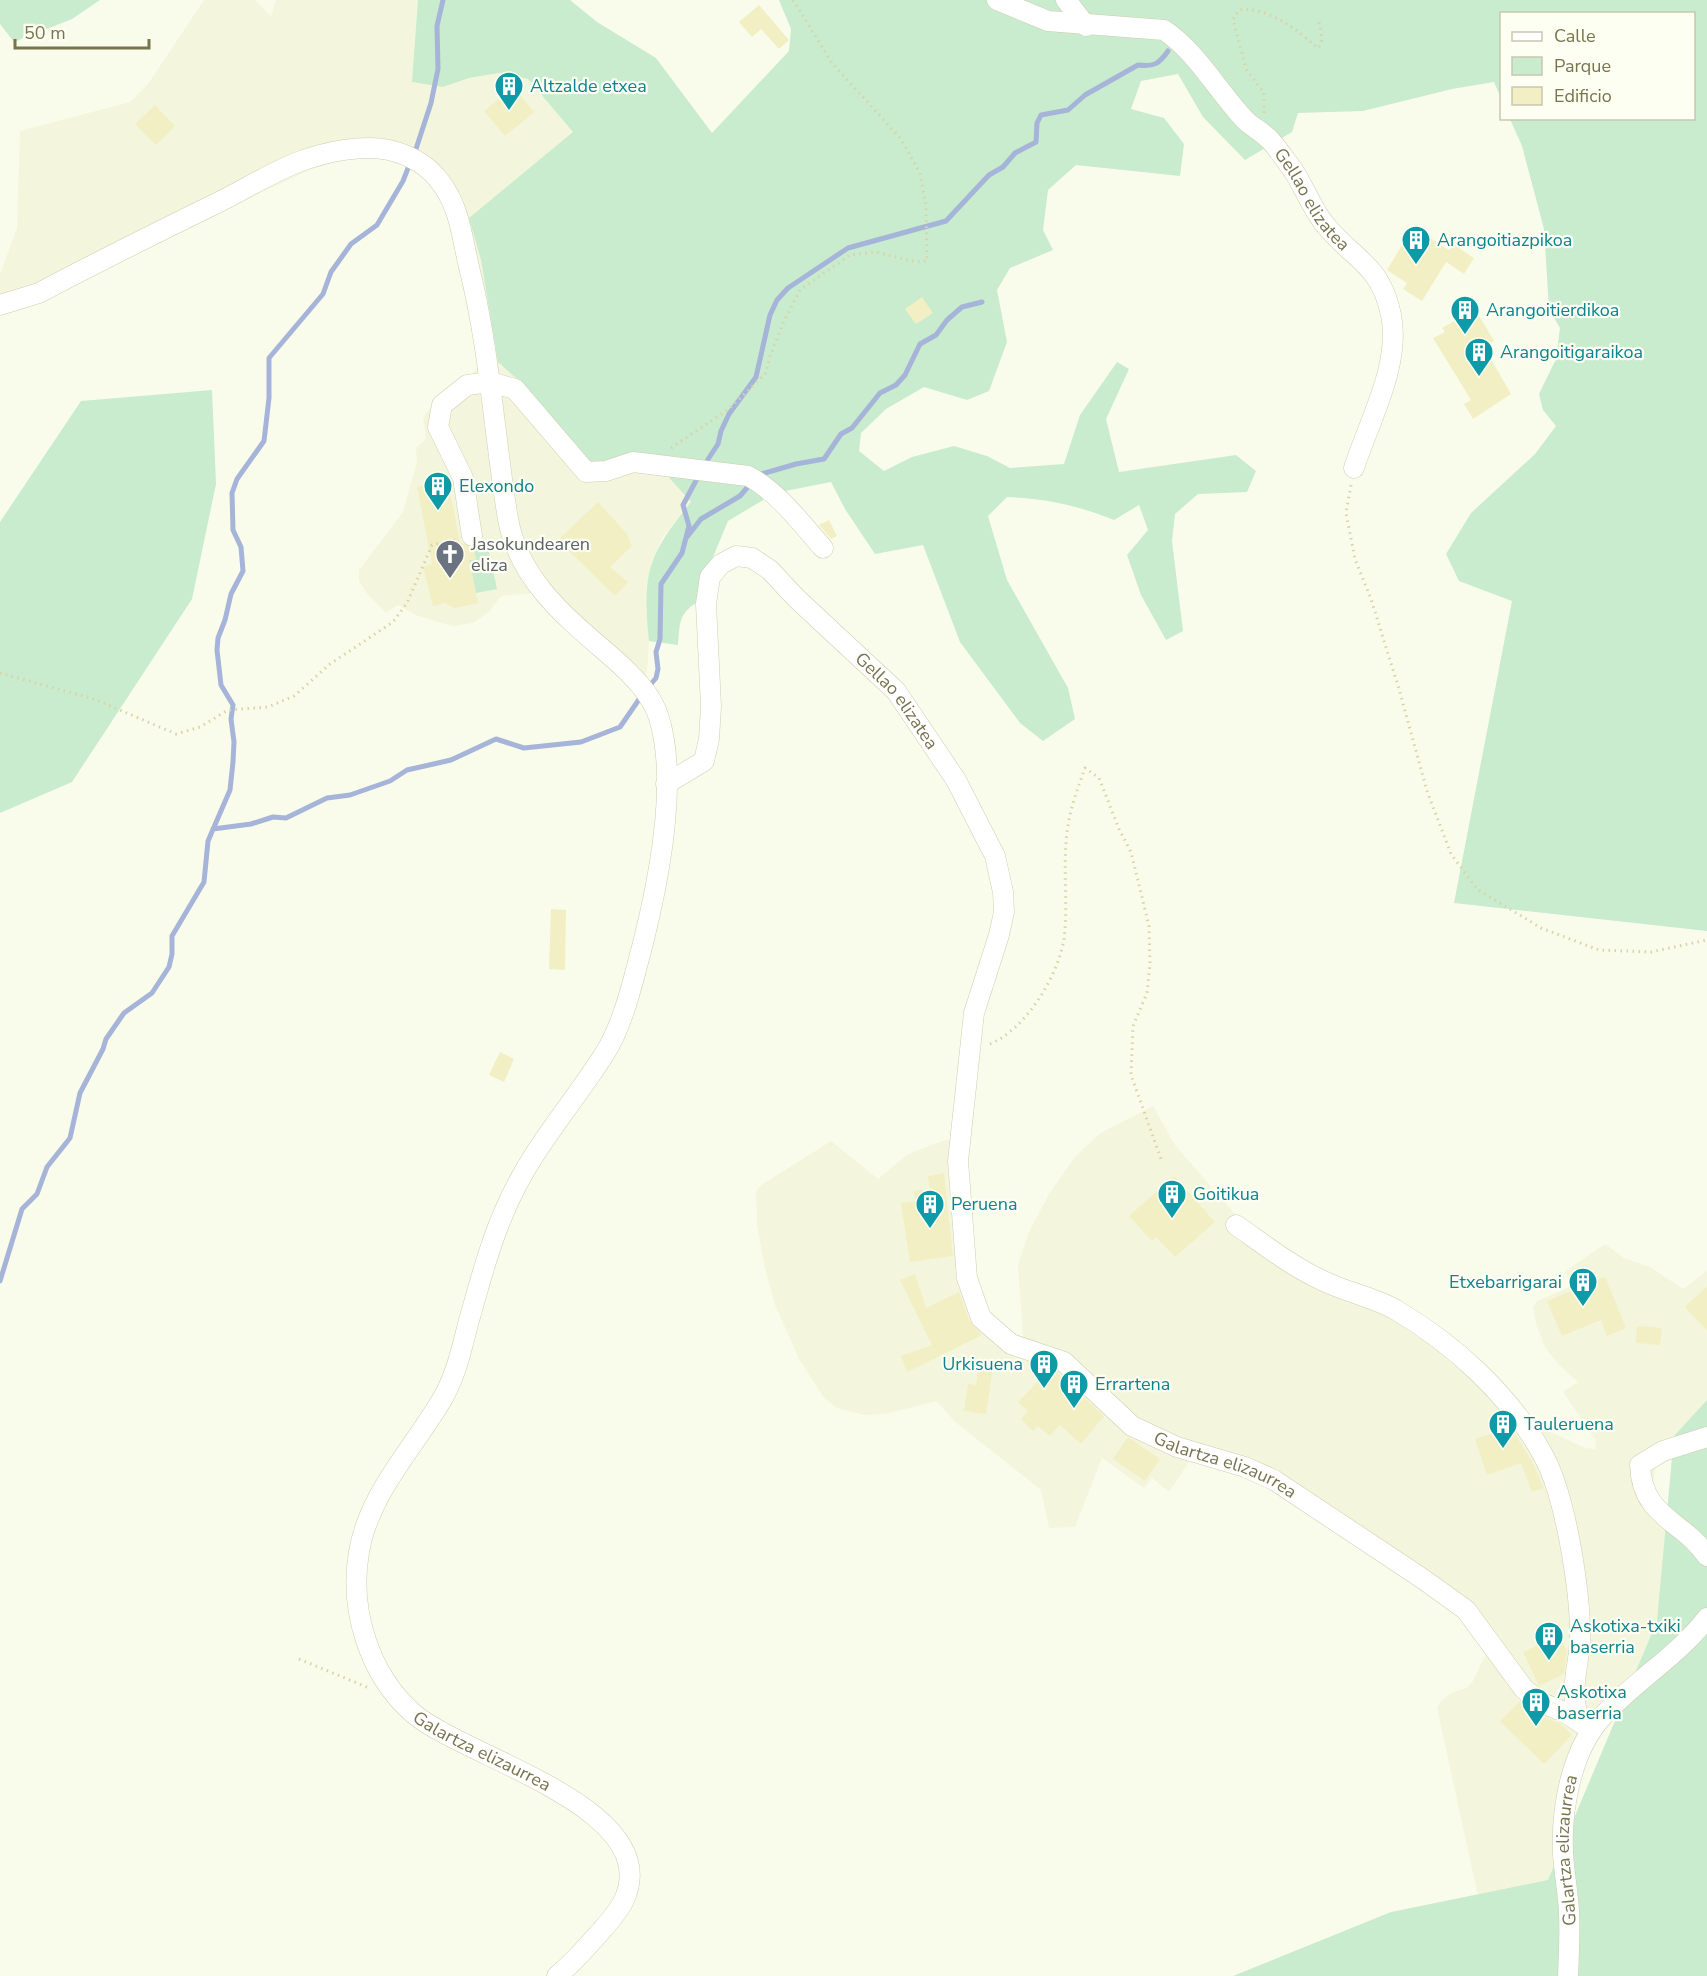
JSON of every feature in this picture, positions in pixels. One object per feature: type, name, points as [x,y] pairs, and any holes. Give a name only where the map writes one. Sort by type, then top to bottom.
[{"type":"street","name":"Gellao elizatea","points":[[997,0],[1048,21],[1086,26],[1164,30],[1179,40],[1248,122],[1272,141],[1322,220],[1338,240],[1367,263],[1375,274],[1392,316],[1393,334],[1389,373],[1354,468]]},
{"type":"street","points":[[1066,0],[1086,26]]},
{"type":"street","name":"Galartza elizaurrea","points":[[0,305],[39,293],[300,161],[349,150],[386,149],[424,164],[444,185],[458,214],[480,305],[509,528],[524,568],[566,617],[634,677],[658,712],[666,757],[664,825],[651,906],[635,973],[617,1028],[608,1050],[546,1135],[517,1184],[490,1243],[447,1390],[367,1519],[359,1549],[356,1579],[358,1607],[364,1634],[373,1659],[394,1694],[432,1728],[579,1802],[620,1840],[631,1868],[625,1899],[599,1934],[556,1976]]},
{"type":"street","points":[[472,536],[463,478],[438,427],[442,405],[468,385],[490,382],[515,389],[586,472],[606,471],[633,462],[754,479],[792,513],[823,548]]},
{"type":"street","name":"Gellao elizatea","points":[[666,784],[704,761],[709,739],[711,706],[706,604],[710,577],[721,564],[736,556],[752,558],[770,570],[796,598],[896,691],[956,780],[995,856],[1004,892],[1004,912],[974,1013],[959,1148]]},
{"type":"street","name":"Galartza elizaurrea","points":[[959,1148],[958,1186],[967,1278],[981,1318],[999,1335],[1011,1344],[1064,1362],[1131,1426],[1178,1447],[1245,1467],[1274,1480],[1466,1610],[1524,1689],[1542,1703],[1564,1712],[1592,1730]]},
{"type":"street","points":[[1236,1225],[1292,1265],[1328,1283],[1393,1308],[1431,1333],[1490,1384],[1521,1420],[1544,1456],[1555,1484],[1562,1513],[1580,1614],[1574,1704],[1579,1718],[1592,1730]]},
{"type":"street","points":[[1707,1437],[1664,1451],[1640,1465],[1643,1486],[1654,1507],[1707,1556]]},
{"type":"street","name":"Galartza elizaurrea","points":[[1568,1976],[1569,1929],[1563,1851],[1573,1773],[1592,1730],[1625,1693],[1681,1646],[1707,1618]]},
{"type":"path","points":[[651,463],[729,409],[766,373],[780,330],[800,290],[850,255],[876,252],[916,262],[927,261],[926,205],[920,174],[901,139],[832,63],[793,0]]},
{"type":"path","points":[[1257,128],[1265,112],[1264,93],[1246,69],[1233,19],[1239,10],[1253,8],[1301,33],[1318,48],[1322,36],[1318,18]]},
{"type":"path","points":[[1354,468],[1346,513],[1355,559],[1371,599],[1399,689],[1427,791],[1451,854],[1477,889],[1541,928],[1599,950],[1651,952],[1707,940]]},
{"type":"path","points":[[0,673],[94,699],[176,734],[200,727],[228,710],[268,707],[294,696],[330,664],[393,622],[407,603],[432,545]]},
{"type":"path","points":[[969,1053],[997,1041],[1022,1020],[1044,993],[1064,940],[1064,864],[1069,820],[1084,768],[1099,778],[1119,829],[1131,852],[1149,926],[1150,964],[1147,993],[1133,1026],[1131,1076],[1161,1159]]},
{"type":"path","points":[[299,1659],[364,1687],[394,1694]]},
{"type":"shaded area","points":[[204,0],[255,0],[271,16],[276,0],[418,0],[413,82],[443,87],[469,78],[499,73],[528,79],[574,133],[469,218],[481,260],[498,362],[527,388],[547,414],[653,460],[691,502],[662,538],[653,559],[646,588],[649,641],[647,673],[632,686],[533,593],[501,596],[489,612],[473,623],[453,626],[418,616],[398,605],[386,613],[368,595],[359,581],[359,570],[403,512],[417,462],[416,448],[426,439],[423,417],[441,393],[469,379],[482,361],[457,233],[430,178],[394,158],[366,157],[337,161],[310,170],[0,312],[0,274],[17,228],[20,131],[130,102],[148,84]]},
{"type":"shaded area","points":[[1153,1106],[1175,1145],[1234,1213],[1256,1233],[1277,1248],[1398,1308],[1526,1420],[1585,1448],[1596,1449],[1595,1439],[1563,1392],[1578,1382],[1558,1364],[1545,1347],[1536,1324],[1533,1307],[1537,1301],[1571,1286],[1565,1271],[1605,1244],[1624,1258],[1652,1268],[1683,1289],[1707,1271],[1707,1458],[1668,1461],[1656,1466],[1653,1482],[1707,1632],[1609,1719],[1584,1761],[1575,1799],[1568,1856],[1574,1889],[1478,1896],[1437,1708],[1440,1702],[1451,1693],[1466,1688],[1473,1681],[1488,1649],[1464,1618],[1274,1487],[1191,1459],[1169,1492],[1152,1478],[1144,1488],[1102,1458],[1075,1527],[1049,1528],[1041,1490],[954,1421],[937,1401],[885,1414],[864,1415],[837,1408],[824,1398],[799,1359],[775,1305],[765,1268],[757,1225],[756,1192],[760,1186],[831,1141],[878,1179],[908,1154],[945,1140],[966,1138],[973,1283],[987,1315],[1002,1330],[1023,1337],[1018,1265],[1029,1232],[1049,1194],[1075,1157],[1099,1134]]},
{"type":"green space","points":[[0,0],[100,0],[72,19],[14,42],[0,24]]},
{"type":"green space","points":[[418,0],[570,0],[597,22],[656,58],[712,133],[789,51],[791,29],[779,0],[1707,0],[1707,931],[1454,903],[1512,601],[1459,581],[1446,554],[1471,513],[1535,454],[1556,426],[1543,410],[1539,394],[1556,359],[1560,328],[1549,309],[1544,229],[1522,146],[1510,120],[1695,120],[1695,12],[1500,12],[1500,96],[1494,82],[1452,89],[1363,111],[1298,113],[1292,132],[1245,160],[1203,117],[1178,74],[1141,81],[1131,109],[1164,118],[1184,144],[1180,176],[1076,165],[1048,190],[1043,230],[1053,250],[1010,268],[997,290],[1007,342],[989,391],[967,400],[924,387],[886,409],[861,433],[859,451],[884,471],[912,457],[954,446],[987,456],[1010,468],[1064,464],[1080,415],[1117,362],[1129,369],[1106,419],[1119,472],[1236,455],[1256,471],[1247,492],[1198,494],[1175,514],[1172,541],[1183,631],[1166,640],[1141,595],[1127,555],[1148,530],[1139,505],[1114,520],[1062,504],[1007,497],[988,516],[1007,580],[1068,688],[1075,719],[1043,741],[1020,723],[960,642],[923,545],[875,554],[845,509],[831,482],[775,493],[728,521],[708,569],[701,600],[688,609],[682,618],[678,645],[649,641],[647,598],[651,565],[665,536],[691,502],[653,460],[598,475],[527,388],[498,362],[481,260],[469,218],[573,132],[528,79],[499,73],[469,78],[443,87],[412,82]]},
{"type":"green space","points":[[212,390],[216,484],[192,599],[72,782],[0,813],[0,522],[81,401]]},
{"type":"green space","points":[[488,547],[497,589],[476,593],[469,560],[476,559],[474,550]]},
{"type":"green space","points":[[1707,1400],[1707,1976],[1233,1976],[1391,1912],[1548,1880],[1657,1621],[1674,1436]]},
{"type":"building","points":[[759,5],[789,40],[779,49],[761,29],[752,37],[739,22]]},
{"type":"building","name":"Altzalde etxea","points":[[514,87],[534,112],[505,136],[484,111]]},
{"type":"building","points":[[155,105],[175,126],[156,145],[135,124]]},
{"type":"building","name":"Arangoitiazpikoa","points":[[1413,227],[1449,250],[1453,244],[1474,258],[1464,274],[1446,262],[1422,301],[1403,289],[1407,283],[1387,270]]},
{"type":"building","points":[[922,297],[933,313],[916,324],[905,309]]},
{"type":"building","points":[[1475,309],[1494,341],[1484,347],[1511,394],[1473,419],[1464,404],[1471,400],[1433,338],[1445,332],[1442,328]]},
{"type":"building","points":[[448,481],[460,542],[473,548],[476,559],[469,560],[478,603],[454,608],[445,603],[433,606],[423,567],[432,564],[417,487]]},
{"type":"building","points":[[598,502],[627,534],[632,546],[610,567],[628,582],[615,596],[558,540]]},
{"type":"building","points":[[829,520],[837,536],[831,539],[819,525]]},
{"type":"building","points":[[551,909],[566,910],[565,970],[549,969]]},
{"type":"building","points":[[500,1052],[514,1059],[504,1082],[489,1075]]},
{"type":"building","name":"Peruena","points":[[944,1173],[953,1256],[910,1262],[901,1203],[915,1201],[914,1191],[930,1189],[928,1176]]},
{"type":"building","name":"Goitikua","points":[[1174,1176],[1215,1222],[1175,1257],[1156,1237],[1152,1241],[1129,1216]]},
{"type":"building","points":[[915,1274],[926,1308],[959,1292],[970,1322],[982,1335],[907,1372],[901,1356],[932,1345],[900,1280]]},
{"type":"building","name":"Etxebarrigarai","points":[[1605,1277],[1626,1328],[1607,1336],[1601,1320],[1562,1336],[1547,1301]]},
{"type":"building","points":[[1707,1286],[1707,1331],[1685,1307]]},
{"type":"building","points":[[1637,1326],[1662,1328],[1660,1345],[1636,1343]]},
{"type":"building","points":[[980,1359],[994,1361],[986,1414],[964,1411],[968,1384],[976,1385]]},
{"type":"building","name":"Errartena","points":[[1049,1370],[1058,1373],[1104,1416],[1081,1444],[1060,1425],[1050,1436],[1038,1426],[1033,1431],[1021,1419],[1028,1411],[1018,1402]]},
{"type":"building","name":"Tauleruena","points":[[1510,1427],[1532,1461],[1544,1488],[1532,1492],[1521,1463],[1487,1475],[1475,1439]]},
{"type":"building","points":[[1128,1437],[1160,1459],[1145,1481],[1113,1459]]},
{"type":"building","name":"Askotixa-txiki baserria","points":[[1559,1635],[1567,1651],[1564,1674],[1539,1686],[1523,1652]]},
{"type":"building","name":"Askotixa baserria","points":[[1520,1701],[1542,1719],[1545,1717],[1561,1724],[1572,1735],[1544,1764],[1500,1721]]},
{"type":"waterway","points":[[414,155],[431,103],[438,69],[437,26],[443,0]]},
{"type":"waterway","points":[[703,467],[718,444],[729,414],[756,377],[770,315],[777,300],[788,288],[848,248],[946,221],[989,175],[1003,167],[1015,153],[1036,142],[1037,123],[1041,115],[1068,110],[1085,95],[1138,65],[1156,64],[1168,51]]},
{"type":"waterway","points":[[0,1281],[22,1209],[37,1194],[47,1167],[70,1138],[80,1093],[106,1039],[124,1013],[152,993],[169,967],[172,936],[204,882],[208,841],[230,790],[233,762],[234,742],[231,719],[233,705],[221,685],[217,650],[218,638],[231,594],[243,571],[241,547],[233,530],[232,493],[237,479],[264,441],[269,398],[269,358],[323,294],[331,272],[351,244],[377,225],[403,181],[410,163]]},
{"type":"waterway","points":[[758,475],[824,459],[841,434],[852,428],[880,393],[896,385],[905,375],[920,344],[936,335],[947,320],[962,307],[982,302]]},
{"type":"waterway","points":[[651,684],[656,678],[658,669],[656,652],[660,639],[661,584],[682,553],[689,526],[683,505],[699,475]]},
{"type":"waterway","points":[[687,537],[701,519],[740,496],[752,482]]},
{"type":"waterway","points":[[213,829],[251,824],[273,817],[286,818],[327,798],[350,795],[390,781],[407,770],[451,760],[496,739],[524,748],[581,742],[620,727],[640,698]]},
{"type":"place","name":"Altzalde etxea","points":[[509,112]]},
{"type":"place","name":"Arangoitiazpikoa","points":[[1416,266]]},
{"type":"place","name":"Arangoitierdikoa","points":[[1465,336]]},
{"type":"place","name":"Arangoitigaraikoa","points":[[1479,378]]},
{"type":"place","name":"Elexondo","points":[[438,512]]},
{"type":"place","name":"Jasokundearen eliza","points":[[450,580]]},
{"type":"place","name":"Goitikua","points":[[1172,1220]]},
{"type":"place","name":"Peruena","points":[[930,1230]]},
{"type":"place","name":"Etxebarrigarai","points":[[1583,1308]]},
{"type":"place","name":"Urkisuena","points":[[1044,1390]]},
{"type":"place","name":"Errartena","points":[[1074,1410]]},
{"type":"place","name":"Tauleruena","points":[[1503,1450]]},
{"type":"place","name":"Askotixa-txiki baserria","points":[[1549,1662]]},
{"type":"place","name":"Askotixa baserria","points":[[1536,1728]]}]
